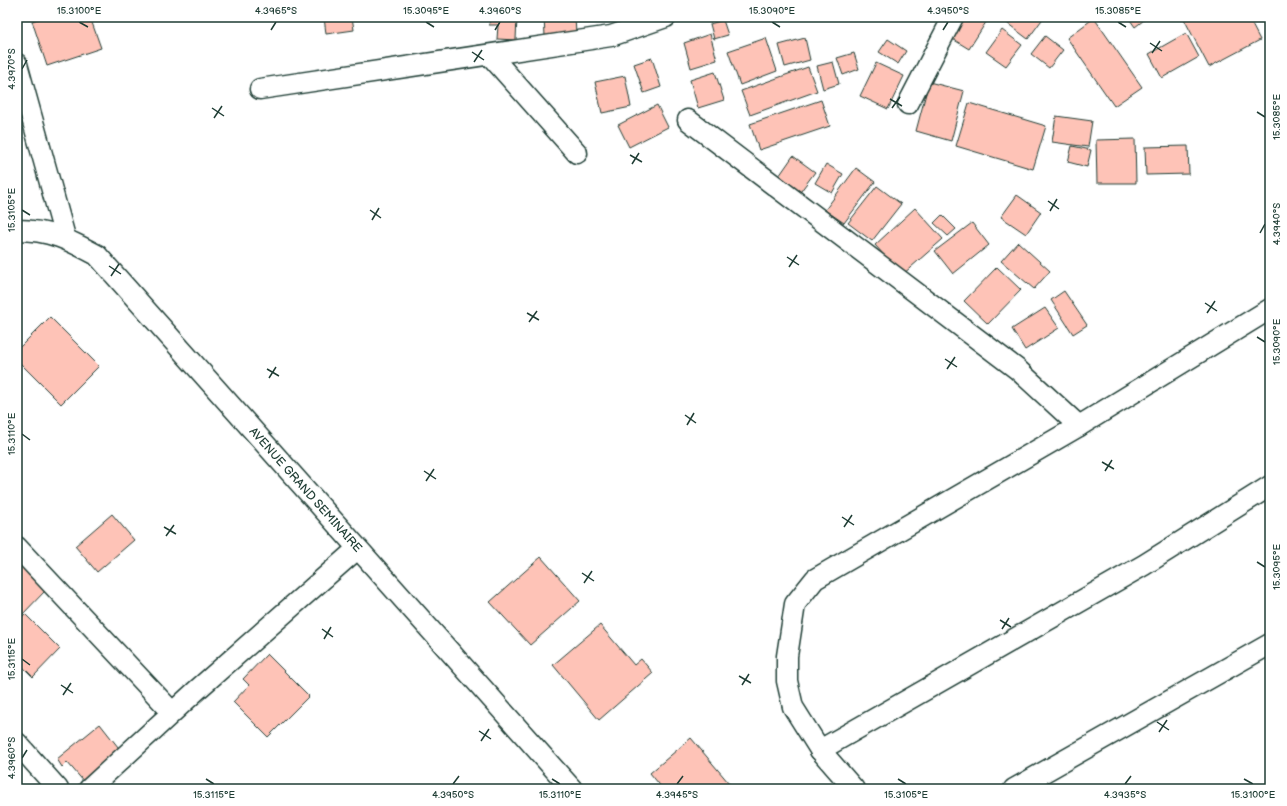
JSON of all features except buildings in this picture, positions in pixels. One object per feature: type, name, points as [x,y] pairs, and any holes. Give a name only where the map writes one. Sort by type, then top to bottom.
[{"type":"street","points":[[260,89],[611,36],[666,17]]},
{"type":"street","points":[[908,104],[953,17]]},
{"type":"street","points":[[490,55],[577,153]]},
{"type":"street","points":[[17,64],[65,237]]},
{"type":"street","points":[[688,120],[1017,369],[1079,426]]},
{"type":"street","name":"AVENUE GRAND SEMINAIRE","points":[[17,230],[28,230],[65,237],[97,255],[572,789]]},
{"type":"street","points":[[854,789],[820,750],[793,707],[787,681],[787,656],[795,604],[814,579],[1079,426],[1270,309]]},
{"type":"street","points":[[820,750],[1144,565],[1270,486]]},
{"type":"street","points":[[17,547],[172,712]]},
{"type":"street","points":[[89,789],[172,712],[357,549]]},
{"type":"street","points":[[1014,789],[1270,644]]},
{"type":"street","points":[[17,743],[58,789]]}]
